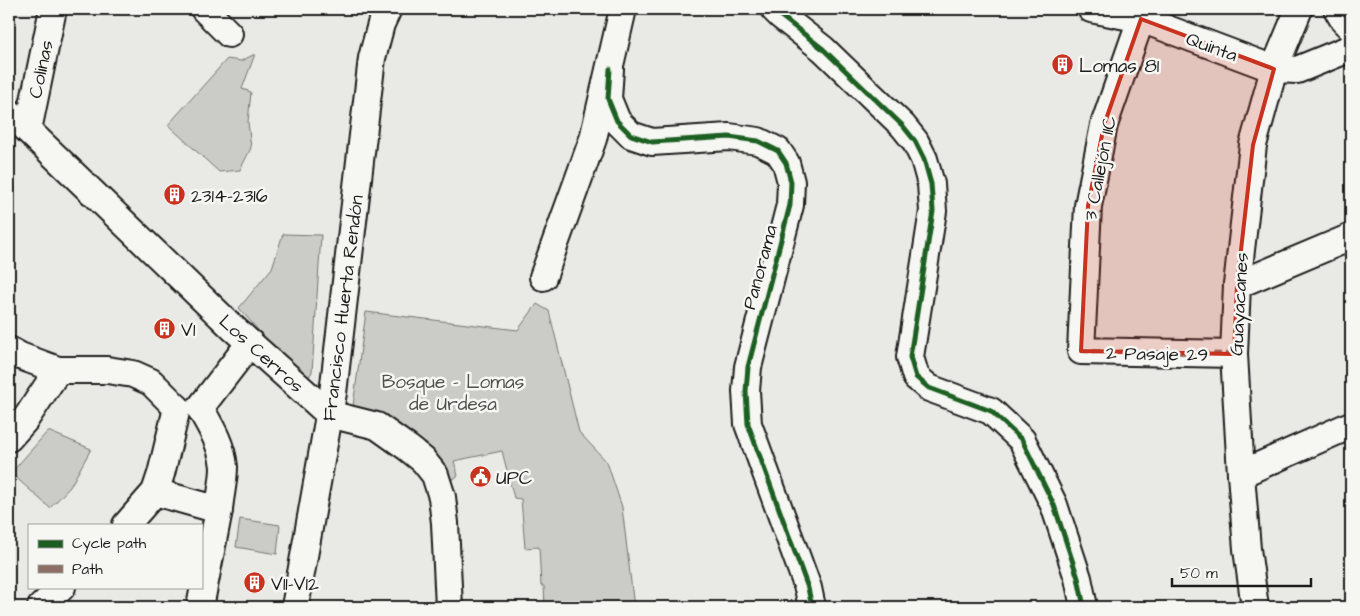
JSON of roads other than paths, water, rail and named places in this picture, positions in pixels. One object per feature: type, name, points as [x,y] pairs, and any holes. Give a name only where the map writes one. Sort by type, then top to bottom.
[{"type":"street","name":"Colinas","points":[[28,130],[53,9]]},
{"type":"street","points":[[204,9],[229,34]]},
{"type":"street","name":"Francisco Huerta Rendón","points":[[295,607],[333,393],[372,58],[381,24],[388,9]]},
{"type":"street","name":"Panorama","points":[[543,277],[592,139],[623,9]]},
{"type":"street","points":[[774,9],[823,49],[903,126],[915,141],[924,159],[931,184],[933,211],[910,357],[916,377],[929,388],[991,411],[1022,440],[1054,505],[1078,578],[1084,607]]},
{"type":"street","name":"Quinta","points":[[1095,9],[1140,19],[1274,69],[1298,70],[1351,48]]},
{"type":"street","name":"Guayacanes","points":[[1255,607],[1240,474],[1234,354],[1237,285],[1253,145],[1274,69],[1299,9]]},
{"type":"street","points":[[1337,9],[1351,28]]},
{"type":"street","name":"3 Callejón 11C","points":[[1081,351],[1088,206],[1104,125],[1140,19]]},
{"type":"street","name":"Panorama","points":[[610,69],[608,99],[617,121],[631,135],[652,142],[728,136],[758,141],[778,151],[786,163],[791,182],[790,205],[748,367],[746,391],[748,424],[808,588],[812,607]]},
{"type":"street","name":"Los Cerros","points":[[9,112],[250,343],[329,414],[377,426],[423,460],[435,475],[442,497],[449,607]]},
{"type":"street","points":[[1237,285],[1351,237]]},
{"type":"street","points":[[127,524],[155,492],[188,408],[250,343]]},
{"type":"street","points":[[9,350],[58,370],[107,370],[133,374],[151,382],[188,408],[213,430],[221,449],[224,468],[200,607]]},
{"type":"street","name":"2 Pasaje 29","points":[[1081,351],[1234,354]]},
{"type":"street","points":[[9,438],[25,420],[58,370]]},
{"type":"street","points":[[1240,474],[1351,426]]},
{"type":"street","points":[[155,492],[218,510]]},
{"type":"street","points":[[41,607],[61,588]]},
{"type":"place","name":"Lomas 81","points":[[1063,65]]},
{"type":"place","name":"2314-2316","points":[[175,195]]},
{"type":"place","name":"V1","points":[[165,329]]},
{"type":"place","name":"UPC","points":[[480,477]]},
{"type":"place","name":"V11-V12","points":[[255,583]]},
{"type":"park label","name":"Bosque - Lomas de Urdesa","points":[[453,392]]}]
